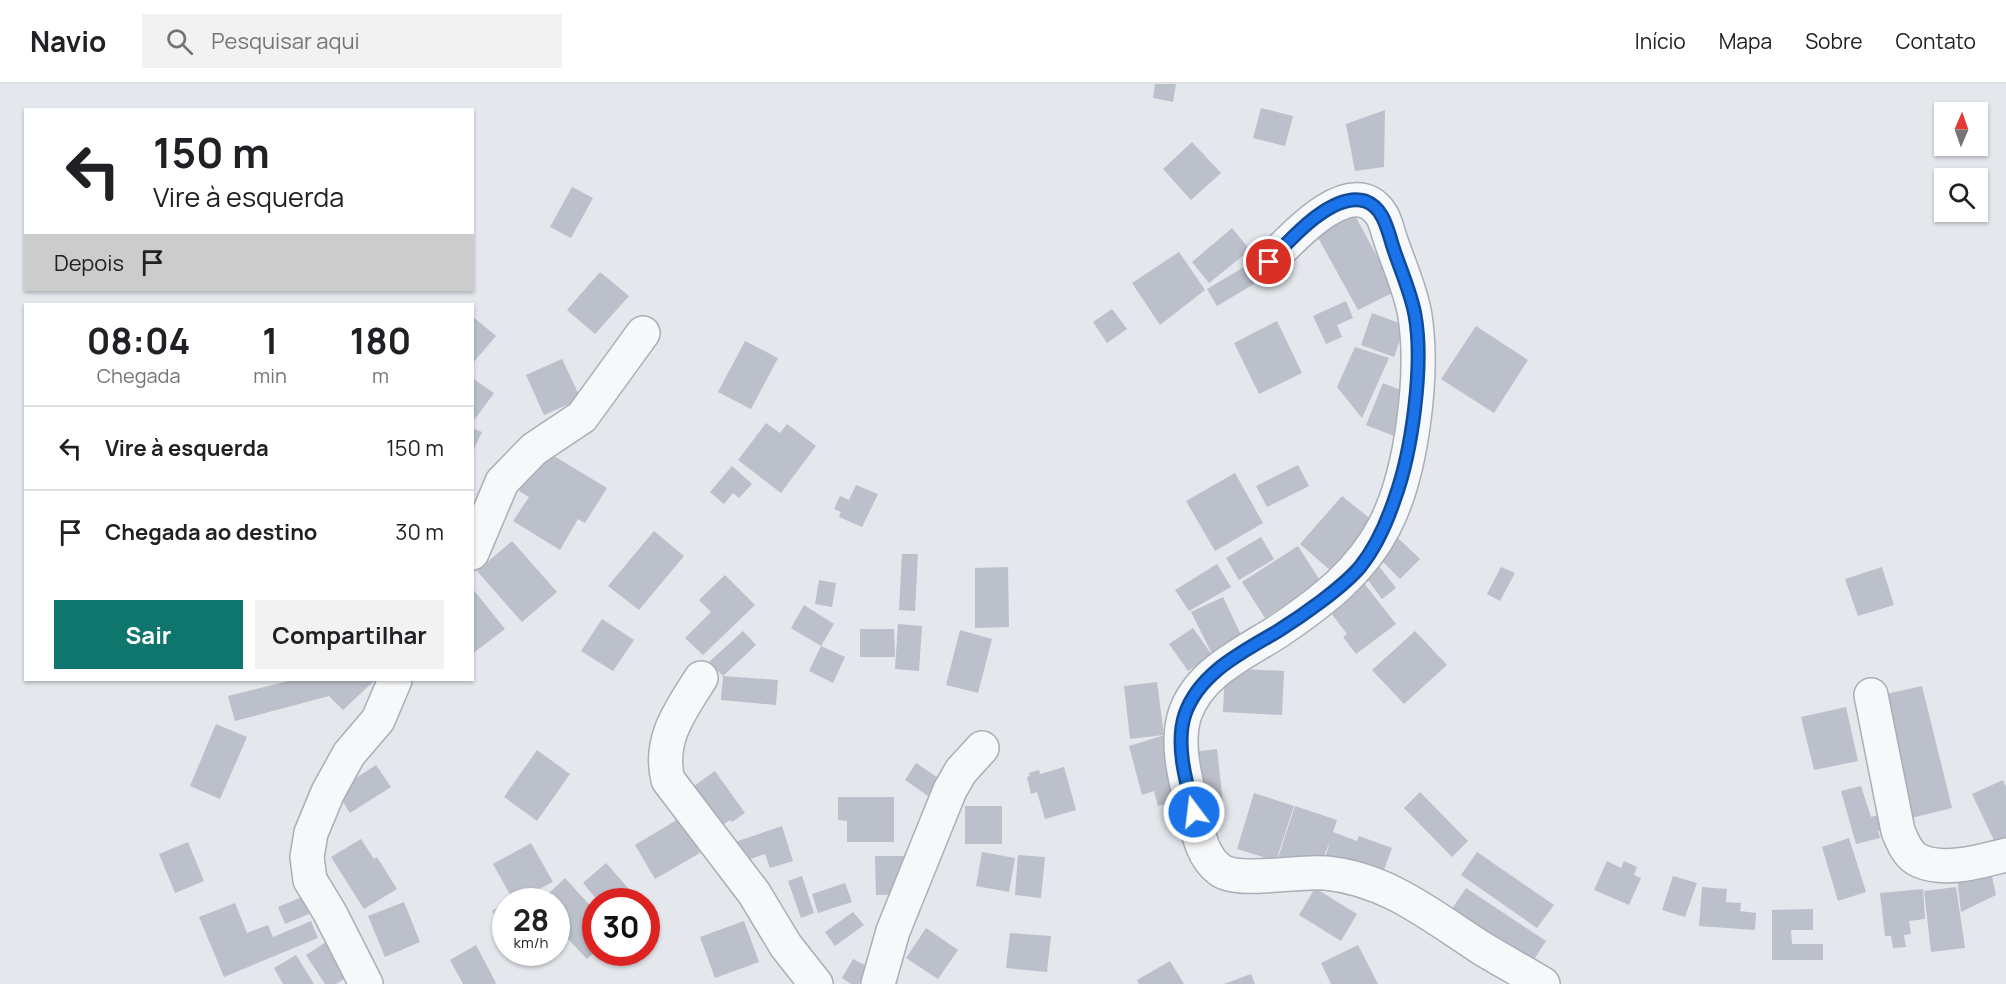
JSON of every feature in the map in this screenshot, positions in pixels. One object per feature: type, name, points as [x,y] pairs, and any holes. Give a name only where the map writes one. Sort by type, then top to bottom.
[{"type":"street","points":[[1269,262],[1314,219],[1334,205],[1358,200],[1375,206],[1385,221],[1415,315],[1415,409],[1400,485],[1386,525],[1360,567],[1317,604],[1226,662],[1197,691],[1185,714],[1182,742],[1185,781],[1203,848],[1221,871],[1241,877],[1289,872],[1325,872],[1360,879],[1398,893],[1543,984]]},
{"type":"street","points":[[474,548],[502,482],[534,450],[582,417],[643,333]]},
{"type":"street","points":[[701,678],[679,711],[667,740],[665,768],[668,780],[754,893],[786,946],[816,984]]},
{"type":"street","points":[[366,984],[310,880],[307,857],[318,813],[349,754],[378,720],[395,681]]},
{"type":"street","points":[[1871,695],[1898,831],[1907,850],[1920,861],[1937,865],[1952,865],[2006,855]]},
{"type":"street","points":[[878,984],[893,931],[950,790],[961,771],[982,748]]},
{"type":"building","points":[[1155,84],[1176,84],[1173,102],[1153,98]]},
{"type":"building","points":[[1261,108],[1293,116],[1285,146],[1253,138]]},
{"type":"building","points":[[1385,110],[1384,167],[1355,171],[1346,124]]},
{"type":"building","points":[[1192,142],[1221,173],[1191,200],[1163,169]]},
{"type":"building","points":[[572,187],[593,198],[571,238],[550,227]]},
{"type":"building","points":[[1352,210],[1396,291],[1358,310],[1316,234]]},
{"type":"building","points":[[1232,228],[1250,250],[1209,283],[1192,262]]},
{"type":"building","points":[[1179,252],[1205,290],[1160,325],[1132,283]]},
{"type":"building","points":[[1254,261],[1264,278],[1217,306],[1207,289]]},
{"type":"building","points":[[600,272],[629,296],[595,334],[567,310]]},
{"type":"building","points":[[1346,301],[1353,318],[1337,325],[1342,337],[1326,344],[1313,316]]},
{"type":"building","points":[[1112,309],[1127,329],[1107,343],[1093,322]]},
{"type":"building","points":[[1372,313],[1405,325],[1394,357],[1361,345]]},
{"type":"building","points":[[474,318],[496,336],[474,362]]},
{"type":"building","points":[[1277,321],[1302,373],[1259,394],[1234,343]]},
{"type":"building","points":[[1476,326],[1528,360],[1494,413],[1441,379]]},
{"type":"building","points":[[745,341],[778,358],[751,409],[718,392]]},
{"type":"building","points":[[1355,347],[1389,358],[1362,418],[1337,387]]},
{"type":"building","points":[[562,359],[581,399],[544,415],[526,375]]},
{"type":"building","points":[[474,379],[494,393],[474,418]]},
{"type":"building","points":[[1383,383],[1411,394],[1394,436],[1366,425]]},
{"type":"building","points":[[766,423],[780,433],[787,424],[816,446],[781,493],[738,460]]},
{"type":"building","points":[[474,429],[482,432],[474,449]]},
{"type":"building","points":[[544,450],[607,488],[585,523],[578,519],[560,550],[513,521],[529,497],[519,491]]},
{"type":"building","points":[[1298,465],[1309,486],[1267,507],[1256,486]]},
{"type":"building","points":[[732,466],[752,484],[739,498],[733,493],[724,504],[710,492]]},
{"type":"building","points":[[1235,473],[1263,523],[1215,551],[1186,501]]},
{"type":"building","points":[[856,485],[878,494],[862,527],[839,517],[841,512],[834,509],[840,496],[849,500]]},
{"type":"building","points":[[1342,496],[1373,521],[1330,570],[1300,544]]},
{"type":"building","points":[[654,531],[684,556],[639,610],[608,586]]},
{"type":"building","points":[[1261,537],[1274,559],[1239,580],[1226,558]]},
{"type":"building","points":[[1398,538],[1420,559],[1400,579],[1378,557]]},
{"type":"building","points":[[512,541],[557,592],[522,622],[477,571]]},
{"type":"building","points":[[1298,546],[1321,582],[1265,618],[1242,582]]},
{"type":"building","points":[[902,554],[918,554],[915,611],[899,610]]},
{"type":"building","points":[[1375,561],[1396,588],[1382,599],[1362,572]]},
{"type":"building","points":[[1217,564],[1231,587],[1189,611],[1175,590]]},
{"type":"building","points":[[1008,567],[1009,627],[975,628],[975,568]]},
{"type":"building","points":[[1501,567],[1515,573],[1500,601],[1487,594]]},
{"type":"building","points":[[1882,567],[1894,605],[1858,616],[1845,579]]},
{"type":"building","points":[[725,575],[755,605],[703,655],[685,638],[711,612],[699,600]]},
{"type":"building","points":[[819,580],[836,583],[832,607],[815,604]]},
{"type":"building","points":[[1363,582],[1396,624],[1356,654],[1343,637],[1347,634],[1328,609]]},
{"type":"building","points":[[474,590],[505,629],[474,652]]},
{"type":"building","points":[[1223,597],[1243,639],[1212,654],[1191,612]]},
{"type":"building","points":[[804,605],[834,624],[821,646],[791,628]]},
{"type":"building","points":[[602,619],[634,640],[613,671],[581,651]]},
{"type":"building","points":[[898,624],[922,626],[919,671],[895,669]]},
{"type":"building","points":[[1193,628],[1212,655],[1188,671],[1169,644]]},
{"type":"building","points":[[860,629],[894,629],[895,657],[860,657]]},
{"type":"building","points":[[960,630],[992,639],[978,693],[946,685]]},
{"type":"building","points":[[743,631],[756,645],[723,676],[709,662]]},
{"type":"building","points":[[1415,631],[1447,665],[1404,704],[1372,670]]},
{"type":"building","points":[[821,646],[845,657],[833,683],[809,671]]},
{"type":"building","points":[[1225,668],[1284,671],[1282,715],[1223,712]]},
{"type":"building","points":[[723,676],[778,680],[776,705],[721,700]]},
{"type":"building","points":[[289,681],[374,681],[343,710],[329,696],[235,721],[228,696]]},
{"type":"building","points":[[1157,682],[1164,735],[1130,739],[1124,686]]},
{"type":"building","points":[[1922,686],[1952,808],[1907,819],[1877,696]]},
{"type":"building","points":[[1846,707],[1858,761],[1814,770],[1801,717]]},
{"type":"building","points":[[216,724],[247,737],[220,799],[190,786]]},
{"type":"building","points":[[1168,734],[1186,798],[1158,806],[1154,791],[1142,795],[1129,746]]},
{"type":"building","points":[[1217,749],[1224,812],[1199,814],[1193,752]]},
{"type":"building","points":[[537,750],[570,774],[537,821],[504,797]]},
{"type":"building","points":[[916,763],[940,779],[928,796],[905,780]]},
{"type":"building","points":[[376,765],[391,787],[350,813],[336,791]]},
{"type":"building","points":[[1064,767],[1076,810],[1045,819],[1037,792],[1031,794],[1027,777],[1030,776],[1029,773],[1039,770],[1040,774]]},
{"type":"building","points":[[715,771],[745,813],[712,832],[684,793]]},
{"type":"building","points":[[2003,780],[2006,787],[2006,850],[2000,853],[1972,794]]},
{"type":"building","points":[[1861,786],[1871,817],[1885,813],[1889,828],[1878,831],[1880,838],[1856,844],[1841,791]]},
{"type":"building","points":[[1420,792],[1468,841],[1452,857],[1404,808]]},
{"type":"building","points":[[1254,793],[1294,806],[1276,861],[1237,849]]},
{"type":"building","points":[[838,797],[894,797],[894,842],[847,842],[847,821],[838,820]]},
{"type":"building","points":[[965,806],[1002,806],[1002,844],[965,844]]},
{"type":"building","points":[[1295,806],[1337,820],[1333,832],[1357,841],[1359,836],[1392,848],[1382,875],[1326,855],[1330,841],[1324,856],[1277,861]]},
{"type":"building","points":[[680,818],[700,853],[655,879],[635,845]]},
{"type":"building","points":[[782,826],[793,861],[770,868],[765,854],[742,862],[735,842]]},
{"type":"building","points":[[1849,838],[1866,892],[1838,901],[1822,847]]},
{"type":"building","points":[[361,839],[374,859],[377,857],[397,889],[364,909],[331,857]]},
{"type":"building","points":[[188,842],[204,881],[175,893],[159,854]]},
{"type":"building","points":[[531,843],[553,882],[541,888],[506,888],[493,864]]},
{"type":"building","points":[[982,852],[1015,858],[1009,892],[976,886]]},
{"type":"building","points":[[1477,852],[1554,905],[1537,928],[1461,875]]},
{"type":"building","points":[[1018,855],[1045,857],[1041,898],[1015,895]]},
{"type":"building","points":[[875,856],[904,856],[905,894],[876,895]]},
{"type":"building","points":[[1607,861],[1621,868],[1624,861],[1637,867],[1634,875],[1641,878],[1629,905],[1594,890]]},
{"type":"building","points":[[606,863],[628,888],[587,888],[583,883]]},
{"type":"building","points":[[1990,867],[1996,895],[1961,912],[1957,877]]},
{"type":"building","points":[[802,876],[814,913],[801,918],[788,881]]},
{"type":"building","points":[[1673,876],[1697,883],[1685,917],[1662,910]]},
{"type":"building","points":[[565,878],[582,897],[582,954],[570,941],[570,888],[554,888]]},
{"type":"building","points":[[845,883],[852,902],[818,913],[812,894]]},
{"type":"building","points":[[1702,887],[1727,889],[1726,902],[1741,903],[1740,911],[1756,913],[1755,930],[1699,926]]},
{"type":"building","points":[[1956,887],[1965,948],[1931,952],[1924,891]]},
{"type":"building","points":[[1315,888],[1357,914],[1341,941],[1299,915]]},
{"type":"building","points":[[1466,888],[1546,941],[1531,964],[1450,912]]},
{"type":"building","points":[[1923,889],[1925,919],[1909,921],[1911,934],[1904,935],[1906,947],[1893,948],[1891,936],[1885,936],[1880,893]]},
{"type":"building","points":[[302,897],[309,914],[285,924],[278,907]]},
{"type":"building","points":[[404,902],[420,942],[385,957],[368,916]]},
{"type":"building","points":[[235,903],[247,933],[268,925],[273,937],[311,921],[318,938],[224,977],[199,917]]},
{"type":"building","points":[[1813,909],[1813,930],[1791,930],[1792,944],[1823,944],[1823,960],[1772,960],[1772,910]]},
{"type":"building","points":[[853,912],[864,925],[835,946],[825,932]]},
{"type":"building","points":[[744,921],[759,962],[715,978],[700,937]]},
{"type":"building","points":[[926,928],[958,950],[938,979],[906,958]]},
{"type":"building","points":[[1010,933],[1051,936],[1047,972],[1006,968]]},
{"type":"building","points":[[326,942],[349,976],[336,984],[325,984],[306,955]]},
{"type":"building","points":[[476,945],[496,983],[494,984],[463,984],[450,960]]},
{"type":"building","points":[[1358,945],[1378,984],[1331,984],[1321,963]]},
{"type":"building","points":[[296,955],[314,984],[283,984],[274,968]]},
{"type":"building","points":[[853,959],[869,967],[859,984],[851,984],[842,978]]},
{"type":"building","points":[[1170,961],[1184,984],[1139,984],[1137,980]]},
{"type":"building","points":[[1251,974],[1255,984],[1224,984]]},
{"type":"route","points":[[1194,812],[1185,781],[1182,742],[1185,714],[1197,691],[1226,662],[1280,630],[1317,604],[1360,567],[1386,525],[1400,485],[1415,409],[1417,372],[1415,315],[1385,221],[1375,206],[1358,200],[1334,205],[1293,237],[1269,262]]}]
